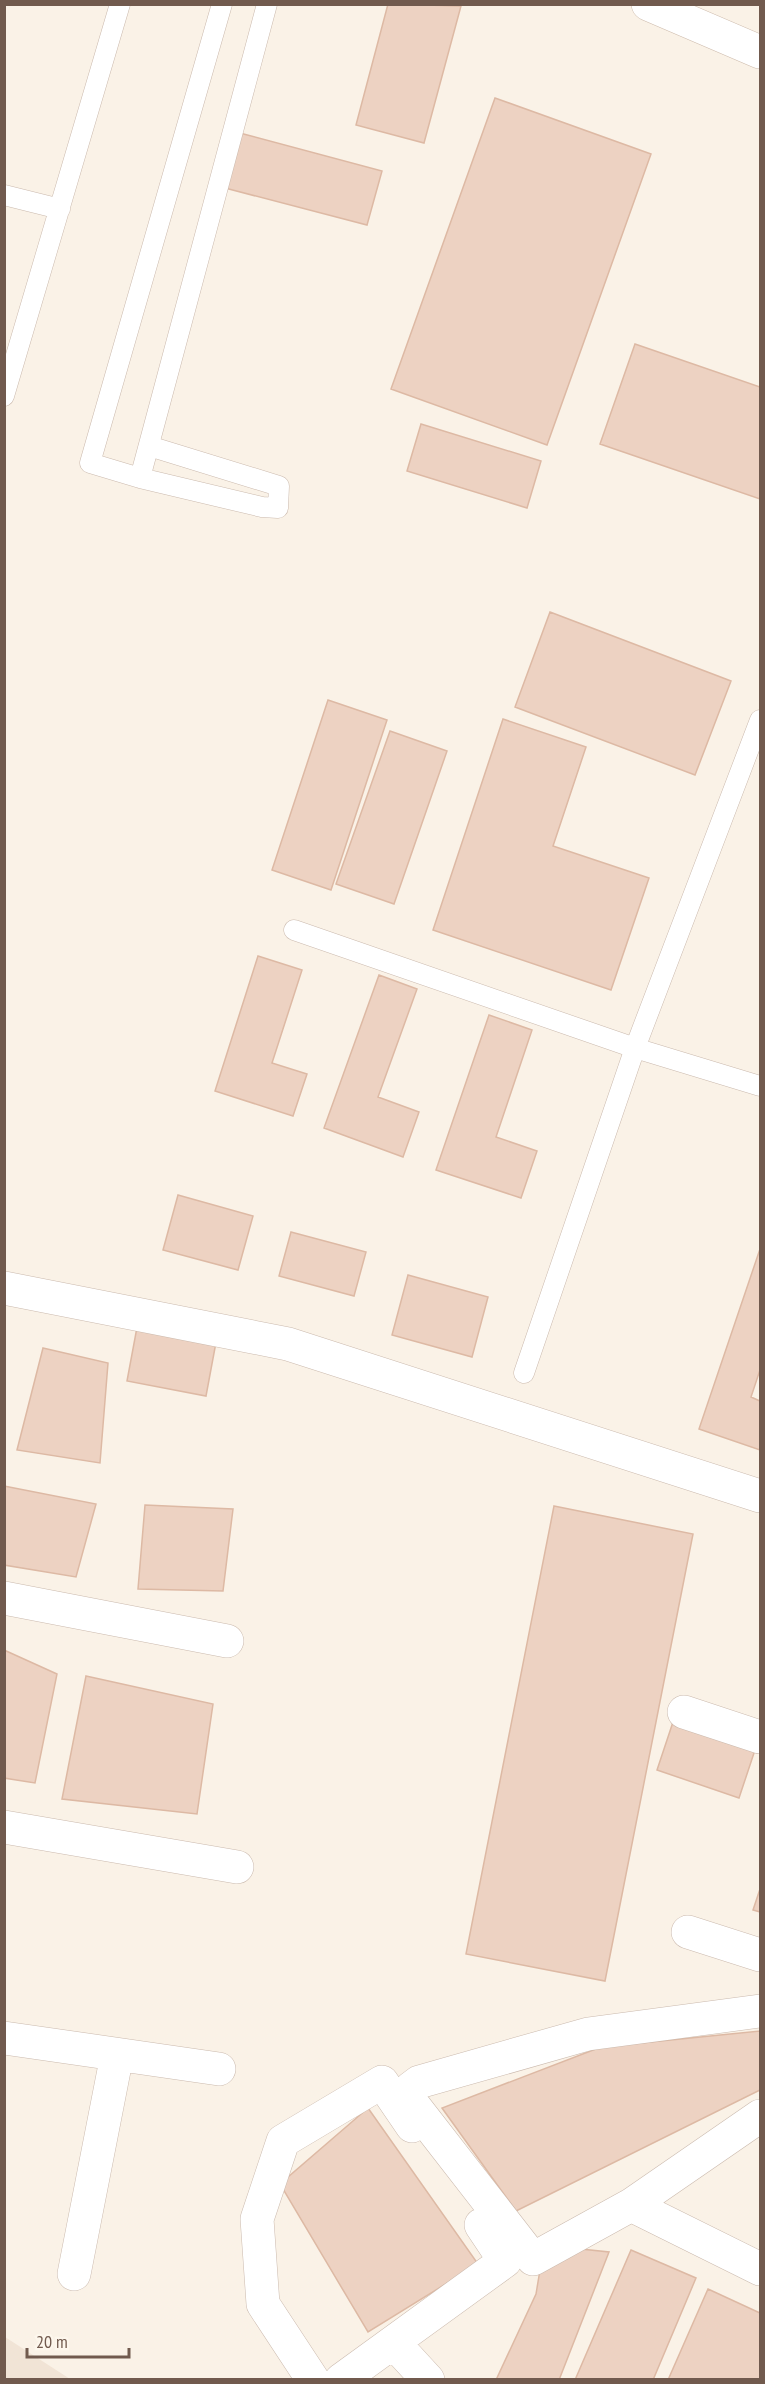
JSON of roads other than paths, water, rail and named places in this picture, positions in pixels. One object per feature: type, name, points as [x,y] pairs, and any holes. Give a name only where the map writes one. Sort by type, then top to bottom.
[{"type":"street","points":[[648,4],[760,52]]},
{"type":"street","points":[[4,1288],[288,1344],[760,1496]]},
{"type":"street","points":[[4,1598],[227,1641]]},
{"type":"street","points":[[684,1712],[760,1737]]},
{"type":"street","points":[[4,1827],[237,1867]]},
{"type":"street","points":[[688,1932],[760,1954]]},
{"type":"street","points":[[760,2011],[588,2034],[419,2082],[411,2088],[408,2098],[533,2259],[631,2205],[760,2116]]},
{"type":"street","points":[[4,2038],[219,2069]]},
{"type":"street","points":[[74,2274],[117,2055]]},
{"type":"street","points":[[314,2379],[263,2304],[257,2219],[283,2141],[382,2082],[505,2261],[341,2379]]},
{"type":"street","points":[[631,2205],[760,2269]]},
{"type":"street","points":[[394,2343],[428,2379]]},
{"type":"lane","points":[[4,396],[120,4]]},
{"type":"lane","points":[[149,446],[279,486],[278,508],[262,507],[140,478],[90,463],[222,4]]},
{"type":"lane","points":[[140,478],[267,4]]},
{"type":"lane","points":[[4,195],[60,209]]},
{"type":"lane","points":[[524,1372],[635,1048],[760,720]]},
{"type":"lane","points":[[294,930],[635,1048],[760,1086]]}]
